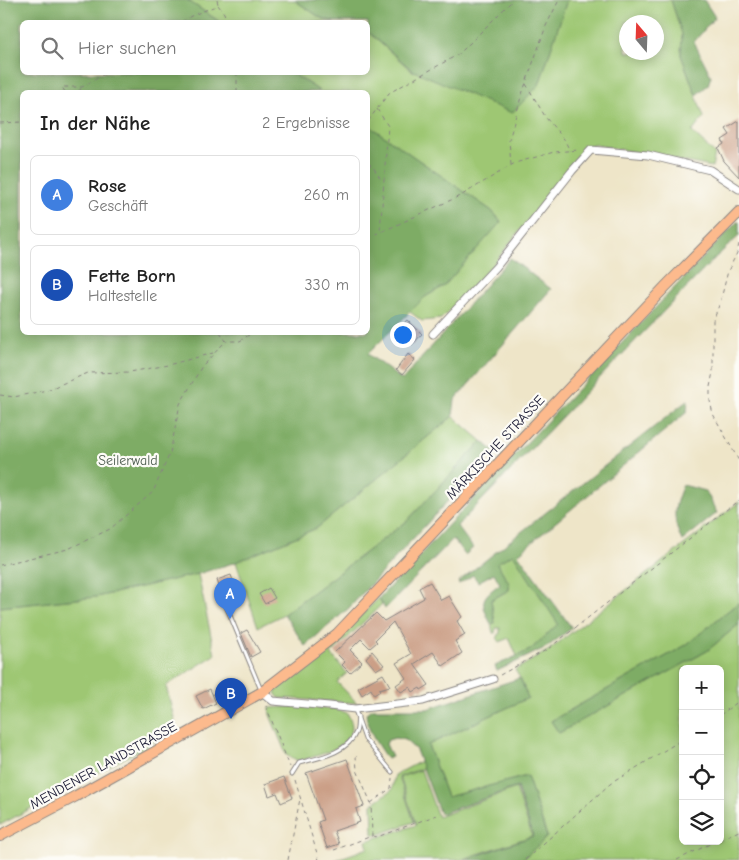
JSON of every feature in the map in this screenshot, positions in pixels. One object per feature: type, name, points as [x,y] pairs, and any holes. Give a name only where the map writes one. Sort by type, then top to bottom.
[{"type":"main road","name":"MÄRKISCHE STRASSE","points":[[219,716],[262,692],[337,634],[666,286],[739,212]]},
{"type":"main road","name":"MENDENER LANDSTRASSE","points":[[0,836],[219,716]]},
{"type":"street","points":[[433,334],[496,267],[572,171],[592,150],[648,155],[710,170],[739,189]]},
{"type":"street","points":[[262,692],[273,701],[329,706],[356,713],[423,701],[493,679]]},
{"type":"lane","points":[[224,601],[262,692]]},
{"type":"lane","points":[[356,713],[364,739],[392,772]]},
{"type":"lane","points":[[292,774],[299,763],[318,758],[346,745],[356,732],[356,713]]},
{"type":"path","points":[[217,0],[226,20]]},
{"type":"path","points":[[370,118],[389,94],[459,54],[513,0]]},
{"type":"path","points":[[511,166],[509,140],[546,26],[559,0]]},
{"type":"path","points":[[185,20],[218,5]]},
{"type":"path","points":[[80,90],[82,87],[103,75]]},
{"type":"path","points":[[237,75],[237,90]]},
{"type":"path","points":[[526,83],[546,118],[564,139],[570,151]]},
{"type":"path","points":[[64,90],[62,87],[82,87]]},
{"type":"path","points":[[377,109],[388,126],[380,232]]},
{"type":"path","points":[[0,123],[20,122]]},
{"type":"path","points":[[370,237],[462,195],[511,166],[554,152],[592,150]]},
{"type":"path","points":[[370,165],[384,183]]},
{"type":"path","points":[[739,244],[737,253],[728,271],[714,320],[713,372],[710,387],[710,401],[713,414],[739,461]]},
{"type":"path","points":[[222,335],[226,341]]},
{"type":"path","points":[[0,565],[68,549],[110,529],[153,492],[170,453],[180,404],[202,366],[226,341],[240,340],[248,335]]},
{"type":"path","points":[[0,395],[14,397],[47,390],[88,373],[130,372],[215,353]]},
{"type":"path","points":[[493,679],[548,649],[739,500]]},
{"type":"path","points":[[724,712],[739,701]]},
{"type":"path","points":[[525,860],[610,784],[679,741]]},
{"type":"path","points":[[356,756],[357,770],[371,803],[372,836]]},
{"type":"path","points":[[371,803],[391,788],[392,772]]},
{"type":"path","points":[[288,860],[300,797]]},
{"type":"path","points":[[334,850],[437,816]]},
{"type":"path","points":[[724,838],[739,831]]},
{"type":"path","points":[[677,860],[708,845]]},
{"type":"green space","name":"Seilerwald","points":[[0,0],[187,0],[217,20],[20,20],[20,75],[295,75],[318,90],[20,90],[20,335],[370,335],[370,126],[492,211],[501,222],[444,286],[425,297],[368,354],[402,380],[510,258],[551,289],[455,400],[453,416],[317,528],[236,562],[198,574],[96,597],[0,607]]},
{"type":"green space","points":[[187,0],[294,0],[321,18],[328,20],[217,20]]},
{"type":"green space","points":[[294,0],[567,0],[539,85],[512,113],[412,70],[370,34],[370,20],[328,20],[321,18]]},
{"type":"green space","points":[[567,0],[671,0],[682,34],[681,55],[704,117],[692,132],[715,154],[712,167],[592,144],[568,170],[491,267],[451,309],[441,319],[422,321],[410,312],[425,297],[444,286],[501,221],[492,211],[370,126],[370,90],[318,90],[295,75],[370,75],[370,34],[412,71],[539,85]]},
{"type":"green space","points":[[671,0],[704,0],[715,17],[694,42],[711,76],[708,85],[696,95],[681,55],[682,34]]},
{"type":"green space","points":[[739,222],[739,236],[716,257],[457,526],[473,548],[465,555],[453,539],[385,609],[379,598]]},
{"type":"green space","points":[[688,400],[687,412],[518,554],[572,628],[547,647],[497,671],[495,666],[530,650],[558,624],[513,554],[497,563],[509,583],[509,590],[491,600],[495,623],[491,624],[484,605],[485,597],[500,584],[494,573],[478,582],[473,575],[459,584],[458,582]]},
{"type":"green space","points":[[453,416],[482,441],[407,521],[284,614],[258,627],[236,562],[317,528]]},
{"type":"green space","points":[[482,441],[494,451],[349,608],[305,646],[284,614],[407,521]]},
{"type":"green space","points":[[683,485],[706,491],[717,513],[682,541],[675,513],[677,500]]},
{"type":"green space","points":[[739,502],[739,602],[686,645],[551,721],[559,733],[679,667],[679,845],[724,845],[724,665],[682,665],[707,651],[739,624],[739,860],[522,860],[547,836],[527,776],[447,797],[428,745],[528,698],[515,670],[549,650]]},
{"type":"green space","points":[[513,553],[559,624],[530,650],[517,656],[509,638],[499,642],[497,639],[500,628],[496,628],[495,633],[493,633],[491,624],[495,623],[491,600],[509,590],[509,583],[497,563]]},
{"type":"green space","points":[[198,574],[215,655],[166,686],[177,730],[0,825],[0,607],[96,597]]},
{"type":"green space","points":[[379,598],[382,604],[331,654],[347,673],[337,682],[357,703],[279,698],[275,693],[278,689],[338,637]]},
{"type":"green space","points":[[739,602],[739,624],[707,651],[559,733],[551,721],[686,645]]},
{"type":"green space","points":[[520,678],[528,698],[428,745],[447,797],[527,776],[547,837],[522,860],[464,860],[533,836],[517,787],[440,814],[416,750],[405,740],[395,738],[388,740],[386,744],[392,757],[387,759],[370,732],[366,713],[372,709],[427,709]]},
{"type":"green space","points":[[298,706],[336,709],[347,713],[352,724],[351,733],[339,746],[298,761],[286,754],[269,708]]},
{"type":"green space","points":[[421,761],[423,768],[399,777],[414,822],[377,835],[373,834],[372,804],[392,790],[395,775]]},
{"type":"green space","points":[[421,770],[438,817],[516,788],[532,836],[460,860],[335,860],[368,848],[366,841],[416,825],[400,777]]},
{"type":"building","points":[[739,121],[739,177],[724,161],[718,148],[724,144],[722,140],[730,135],[726,129]]},
{"type":"building","points":[[408,320],[422,334],[412,345],[403,336],[409,331],[403,324]]},
{"type":"building","points":[[408,354],[415,360],[402,375],[396,370]]},
{"type":"building","points":[[231,575],[235,586],[227,589],[229,592],[222,595],[217,580]]},
{"type":"building","points":[[430,582],[441,600],[449,596],[462,617],[457,621],[465,635],[455,641],[462,653],[443,666],[433,652],[414,664],[429,685],[413,692],[410,687],[401,692],[396,685],[406,678],[396,663],[411,654],[393,622],[375,640],[377,642],[370,648],[361,639],[350,650],[362,662],[350,673],[342,665],[345,662],[335,652],[376,613],[384,621],[424,598],[419,588]]},
{"type":"building","points":[[269,588],[275,598],[265,604],[259,594]]},
{"type":"building","points":[[247,630],[260,652],[251,657],[241,633]]},
{"type":"building","points":[[372,651],[384,665],[376,670],[366,658]]},
{"type":"building","points":[[383,674],[390,686],[379,689],[380,691],[374,695],[371,689],[362,695],[358,688]]},
{"type":"building","points":[[210,689],[216,703],[203,709],[196,696]]},
{"type":"building","points":[[347,759],[364,806],[356,809],[360,822],[334,831],[339,844],[327,848],[318,822],[323,820],[306,773]]},
{"type":"building","points":[[284,777],[292,798],[281,803],[277,793],[269,796],[265,784]]},
{"type":"place","name":"Rose","points":[[230,619]]},
{"type":"place","name":"Fette Born","points":[[231,719]]}]
